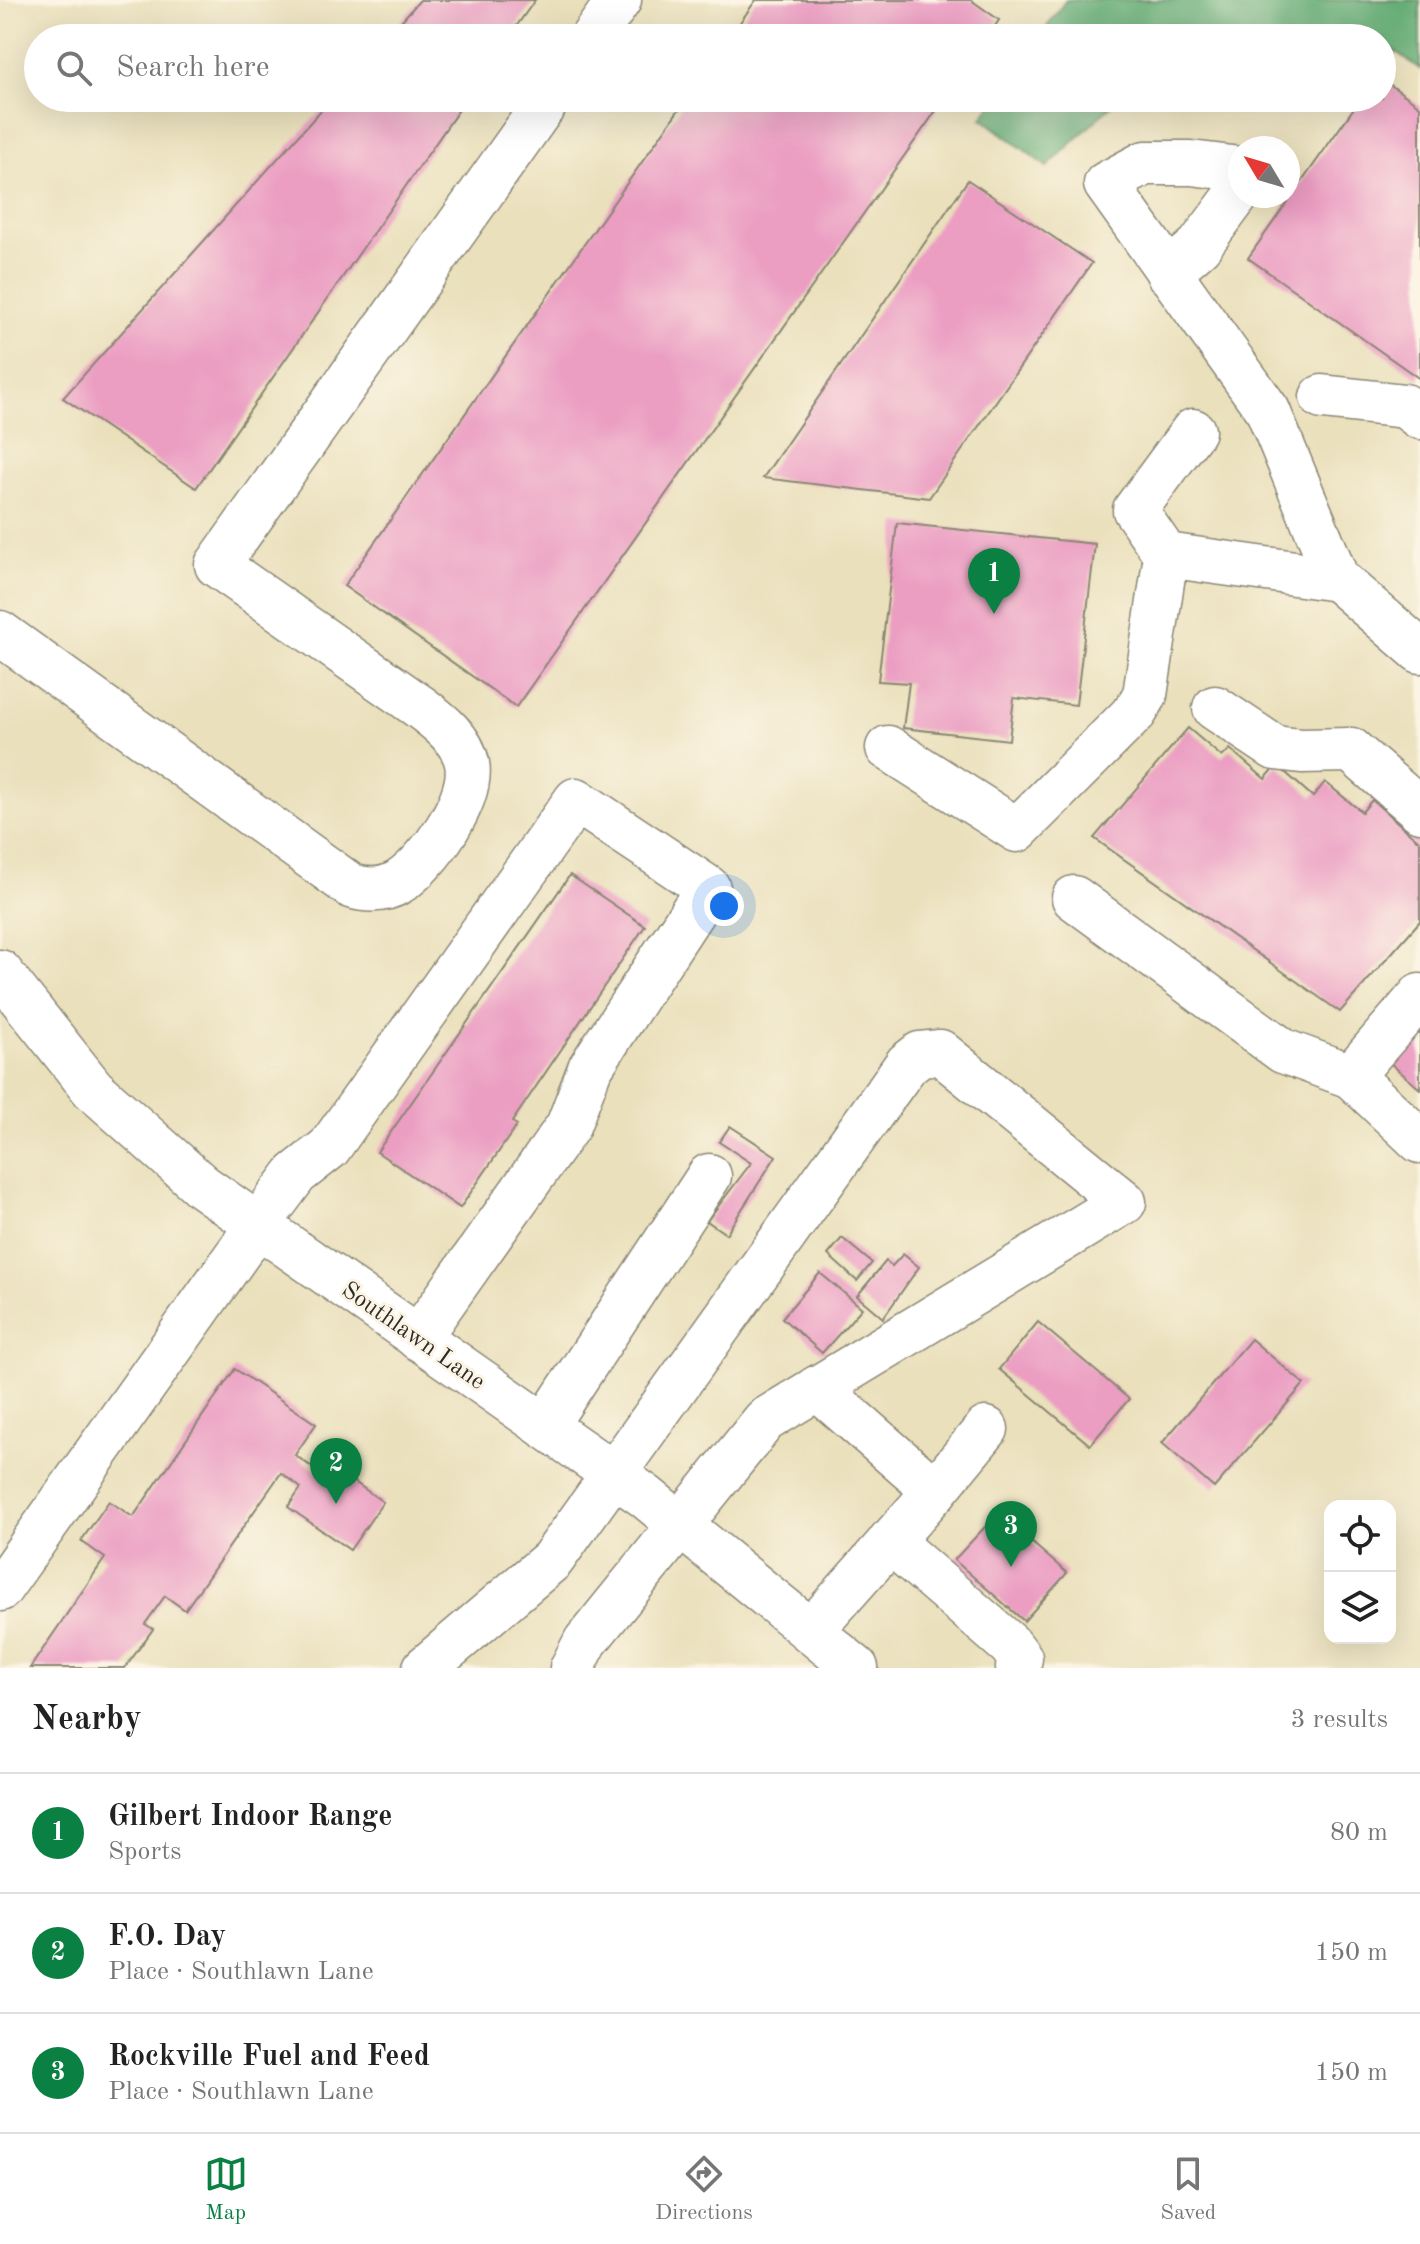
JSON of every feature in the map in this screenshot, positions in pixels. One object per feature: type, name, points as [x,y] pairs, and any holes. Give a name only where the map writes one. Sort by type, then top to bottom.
[{"type":"street","points":[[602,24],[619,0]]},
{"type":"street","points":[[0,633],[351,886],[379,889],[398,883],[418,865],[462,805],[468,786],[467,762],[458,744],[444,725],[420,707],[217,565],[539,112]]},
{"type":"street","points":[[1228,168],[1191,163],[1145,163],[1106,184],[1268,411],[1337,579],[1420,651]]},
{"type":"street","points":[[1168,273],[1199,246],[1228,207]]},
{"type":"street","points":[[1322,397],[1405,406],[1420,417]]},
{"type":"street","points":[[888,748],[1017,830],[1135,712],[1145,695],[1166,555],[1135,510],[1193,431]]},
{"type":"street","points":[[1166,555],[1337,579]]},
{"type":"street","points":[[1215,708],[1275,748],[1351,750],[1420,810]]},
{"type":"street","points":[[0,1589],[258,1225],[296,1174],[329,1148],[576,800],[708,888],[590,1068],[568,1126],[418,1338]]},
{"type":"street","points":[[1074,898],[1283,1051],[1351,1076],[1420,1141]]},
{"type":"street","name":"Southlawn Lane","points":[[0,972],[93,1089],[202,1186],[615,1475],[679,1523],[856,1668]]},
{"type":"street","points":[[1351,1076],[1420,996]]},
{"type":"street","points":[[425,1668],[552,1560],[907,1064],[920,1054],[940,1052],[1124,1202],[765,1420],[586,1641],[572,1668]]},
{"type":"street","points":[[545,1426],[709,1176]]},
{"type":"street","points":[[817,1388],[935,1491]]},
{"type":"street","points":[[811,1631],[986,1429]]},
{"type":"street","points":[[890,1541],[1010,1645],[1020,1658],[1018,1668]]},
{"type":"green space","points":[[1066,0],[1420,0],[1420,69],[1396,52],[1396,24],[1049,24]]},
{"type":"green space","points":[[986,112],[1104,112],[1047,167],[982,118]]},
{"type":"building","points":[[420,0],[535,0],[518,24],[399,24]]},
{"type":"building","points":[[756,0],[971,0],[999,20],[996,24],[739,24]]},
{"type":"building","points":[[1396,89],[1420,106],[1420,379],[1248,258],[1283,208],[1300,208],[1300,184],[1351,112],[1396,112]]},
{"type":"building","points":[[319,112],[457,112],[196,488],[63,398]]},
{"type":"building","points":[[677,112],[935,112],[516,707],[344,586]]},
{"type":"building","points":[[968,180],[1092,263],[929,498],[763,478]]},
{"type":"building","points":[[897,523],[1095,544],[1076,705],[1014,698],[1009,740],[903,728],[909,683],[878,681]]},
{"type":"building","points":[[1188,728],[1222,757],[1230,749],[1265,779],[1277,765],[1313,797],[1325,782],[1362,812],[1372,800],[1420,842],[1420,921],[1340,1012],[1094,838]]},
{"type":"building","points":[[570,875],[645,926],[512,1122],[517,1125],[460,1208],[377,1152]]},
{"type":"building","points":[[1420,1027],[1420,1089],[1390,1063]]},
{"type":"building","points":[[730,1126],[776,1156],[726,1234],[707,1221],[751,1163],[719,1142]]},
{"type":"building","points":[[842,1238],[872,1263],[857,1281],[828,1255]]},
{"type":"building","points":[[903,1254],[919,1267],[883,1318],[857,1296],[886,1261],[892,1266]]},
{"type":"building","points":[[820,1273],[862,1308],[822,1353],[782,1318]]},
{"type":"building","points":[[1038,1322],[1129,1399],[1090,1445],[999,1369]]},
{"type":"building","points":[[1251,1339],[1304,1384],[1214,1488],[1162,1443]]},
{"type":"building","points":[[235,1369],[316,1424],[295,1455],[316,1470],[323,1460],[383,1502],[350,1550],[288,1507],[301,1488],[281,1473],[185,1610],[165,1596],[145,1624],[153,1629],[125,1668],[30,1668],[105,1558],[81,1541],[109,1501],[133,1517]]},
{"type":"building","points":[[998,1513],[1067,1573],[1024,1621],[954,1560]]},
{"type":"place","name":"Gilbert Indoor Range","points":[[994,614]]},
{"type":"place","name":"F.O. Day","points":[[336,1504]]},
{"type":"place","name":"Rockville Fuel and Feed","points":[[1011,1567]]}]
